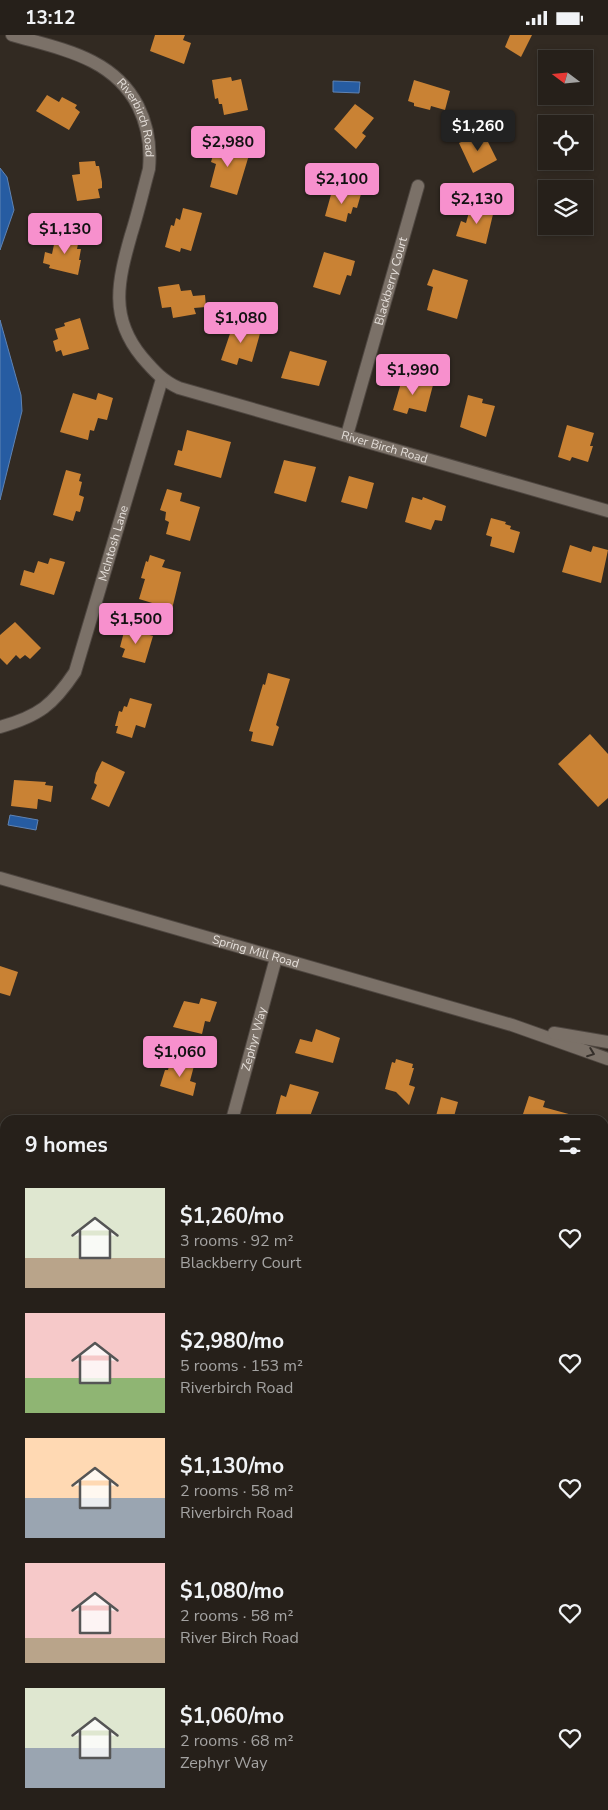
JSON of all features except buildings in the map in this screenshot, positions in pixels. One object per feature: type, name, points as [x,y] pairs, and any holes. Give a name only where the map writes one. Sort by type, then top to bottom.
[{"type":"street","name":"Riverbirch Road","points":[[12,35],[81,55],[103,66],[124,84],[143,115],[151,152],[150,169],[120,271],[118,292],[120,315],[127,336],[162,379]]},
{"type":"street","name":"Blackberry Court","points":[[347,435],[418,186]]},
{"type":"street","name":"River Birch Road","points":[[162,379],[179,388],[608,511]]},
{"type":"street","name":"McIntosh Lane","points":[[0,727],[36,714],[54,701],[75,672],[162,379]]},
{"type":"street","name":"Spring Mill Road","points":[[0,878],[512,1025],[608,1059]]},
{"type":"street","name":"Zephyr Way","points":[[233,1115],[276,957]]},
{"type":"street","name":"Spring Mill Road","points":[[512,1025],[608,1042]]},
{"type":"water","points":[[333,81],[360,82],[359,93],[333,92]]},
{"type":"water","points":[[0,168],[7,177],[14,210],[0,250]]},
{"type":"water","points":[[0,320],[21,395],[22,411],[0,500]]},
{"type":"water","points":[[10,815],[38,820],[36,830],[8,825]]}]
